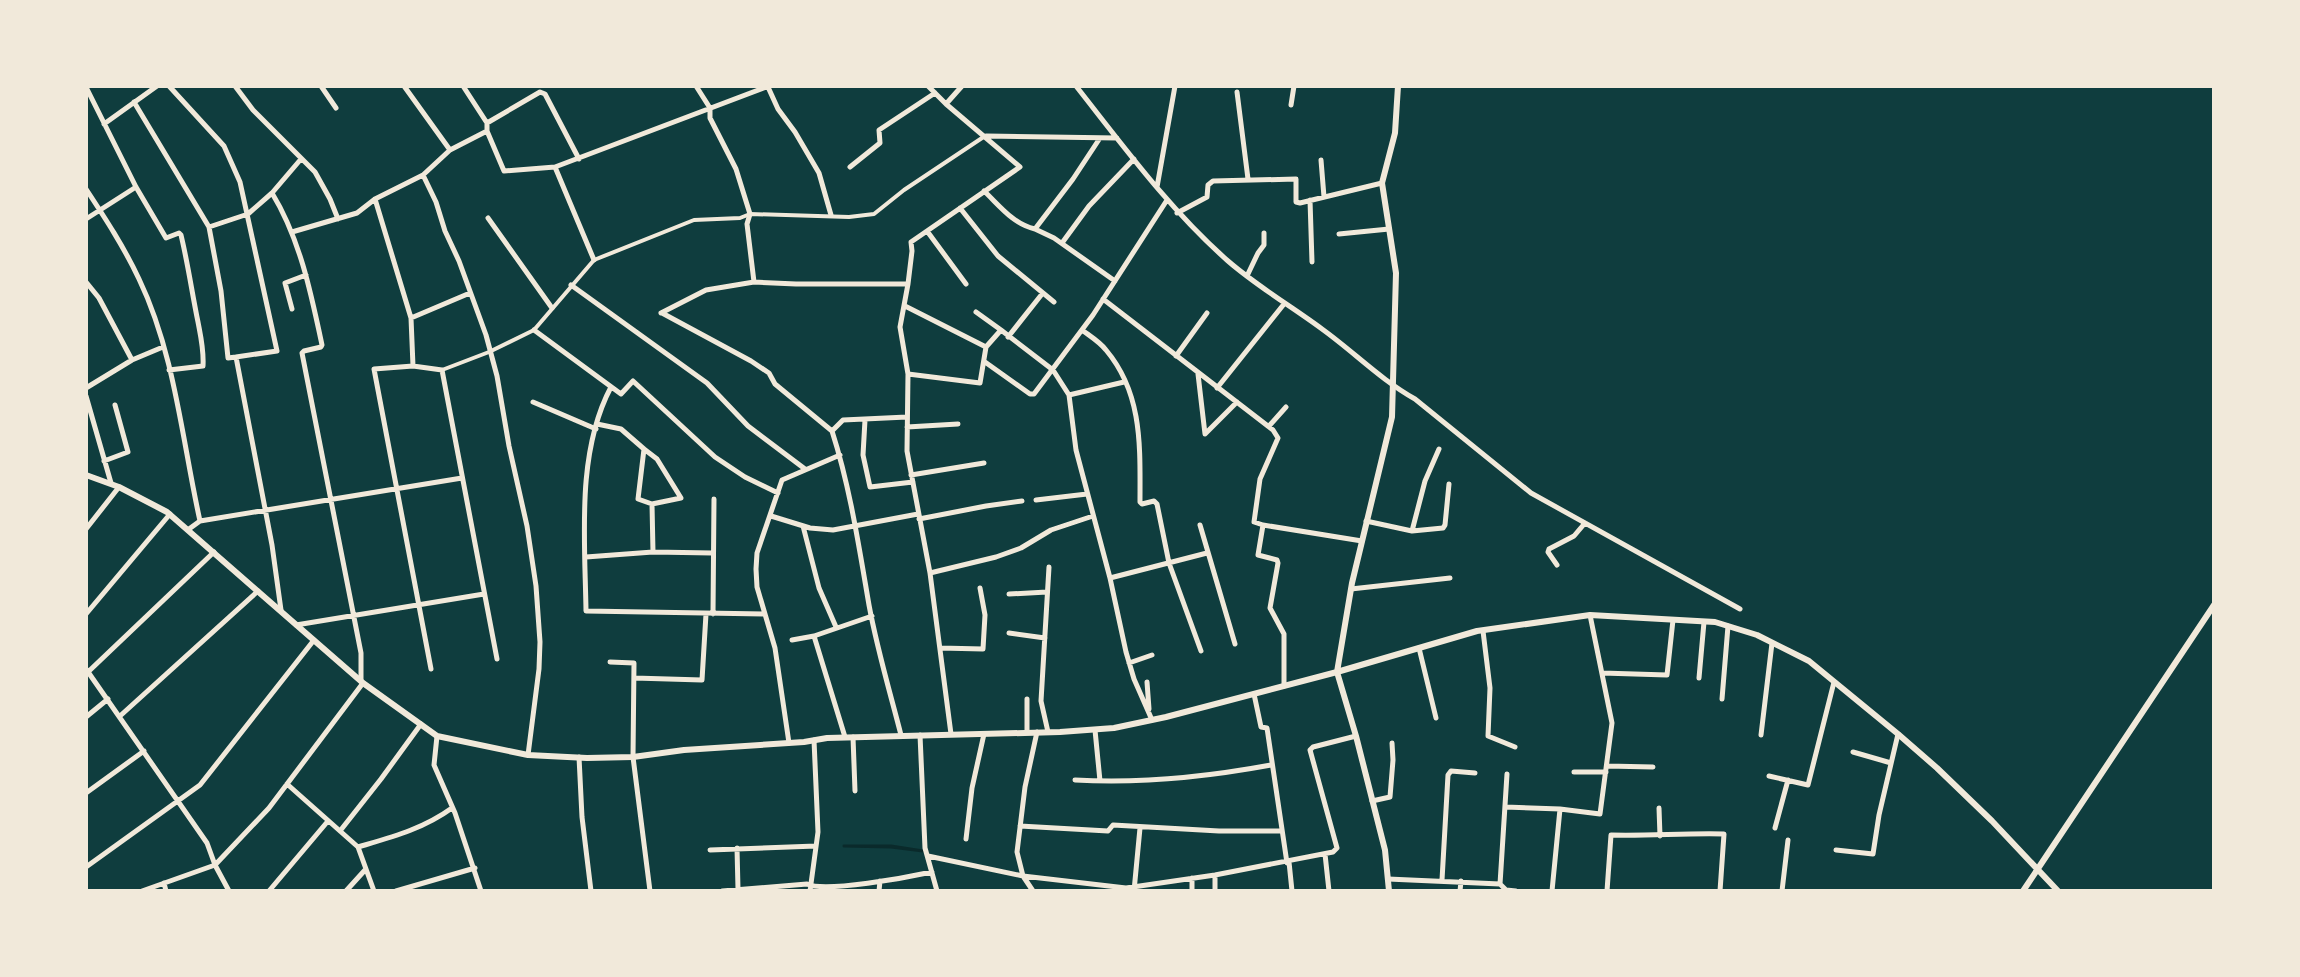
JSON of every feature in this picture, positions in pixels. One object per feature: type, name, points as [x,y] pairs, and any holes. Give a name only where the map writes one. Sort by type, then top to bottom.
[{"type":"street","points":[[104,124],[157,86]]},
{"type":"street","points":[[134,102],[209,227],[221,291],[228,358],[277,351],[240,182],[224,146],[169,86]]},
{"type":"street","points":[[235,86],[253,110],[315,172],[338,219]]},
{"type":"street","points":[[321,86],[336,108]]},
{"type":"street","points":[[404,86],[450,150]]},
{"type":"street","points":[[463,86],[487,123],[487,131],[504,171],[555,167],[769,86],[778,109],[819,173],[831,215]]},
{"type":"street","points":[[696,86],[710,108],[710,118],[736,169],[750,214],[747,224],[754,282]]},
{"type":"street","points":[[928,86],[1020,167],[911,242],[908,284],[900,327],[908,374],[907,451],[930,573],[951,734]]},
{"type":"street","points":[[946,104],[962,86]]},
{"type":"street","points":[[1157,188],[1175,86]]},
{"type":"street","points":[[1291,105],[1294,86]]},
{"type":"street","points":[[1389,891],[1385,850],[1337,672],[1351,589],[1392,417],[1396,273],[1382,183],[1395,133],[1398,86]]},
{"type":"street","points":[[86,87],[136,187],[166,238],[181,233],[204,348],[203,366],[169,370]]},
{"type":"street","points":[[1078,87],[1177,213],[1247,276],[1415,399],[1531,493],[1740,609]]},
{"type":"street","points":[[487,123],[540,92],[545,94],[579,159]]},
{"type":"street","points":[[1237,92],[1248,179]]},
{"type":"street","points":[[850,167],[880,143],[879,130],[935,93]]},
{"type":"street","points":[[292,232],[357,213],[375,199],[423,175],[450,150],[487,131]]},
{"type":"street","points":[[431,669],[374,369],[413,366],[442,370],[489,352],[534,330],[594,260],[694,220],[740,218],[750,214],[849,217],[874,214],[985,136],[1117,138]]},
{"type":"street","points":[[1035,229],[1100,138]]},
{"type":"street","points":[[209,227],[248,214],[272,193],[301,159]]},
{"type":"street","points":[[1062,243],[1089,206],[1134,159]]},
{"type":"street","points":[[1321,160],[1324,197]]},
{"type":"street","points":[[555,167],[594,260]]},
{"type":"street","points":[[423,175],[486,335],[527,526],[540,642],[528,755]]},
{"type":"street","points":[[1177,213],[1207,197],[1210,182],[1296,179],[1296,202],[1300,203],[1382,183]]},
{"type":"street","points":[[86,219],[136,187]]},
{"type":"street","points":[[86,189],[139,280],[163,347],[200,521]]},
{"type":"street","points":[[984,191],[1014,220],[1062,243],[1115,281]]},
{"type":"street","points":[[142,891],[215,865],[269,808],[362,682],[361,653],[302,353],[322,346],[306,275],[292,232],[272,193]]},
{"type":"street","points":[[375,199],[411,318],[413,366]]},
{"type":"street","points":[[985,362],[1033,395],[1082,330],[1167,200]]},
{"type":"street","points":[[1310,200],[1312,262]]},
{"type":"street","points":[[960,208],[998,256],[1054,302]]},
{"type":"street","points":[[488,218],[552,308]]},
{"type":"street","points":[[1339,234],[1389,229]]},
{"type":"street","points":[[927,231],[966,284]]},
{"type":"street","points":[[1247,276],[1264,245],[1264,233]]},
{"type":"street","points":[[292,309],[285,283],[306,275]]},
{"type":"street","points":[[86,282],[99,298],[132,360]]},
{"type":"street","points":[[901,735],[872,616],[840,455],[832,431],[775,384],[769,373],[661,313],[706,290],[754,282],[908,284]]},
{"type":"street","points":[[571,285],[707,383],[748,426],[806,470]]},
{"type":"street","points":[[411,318],[470,293]]},
{"type":"street","points":[[1008,337],[1042,294]]},
{"type":"street","points":[[1103,299],[1269,426],[1278,438],[1260,479],[1254,522],[1362,541]]},
{"type":"street","points":[[1217,388],[1284,304]]},
{"type":"street","points":[[904,305],[986,347]]},
{"type":"street","points":[[976,312],[1053,370],[1069,395],[1076,450],[1129,663],[1151,717]]},
{"type":"street","points":[[1176,356],[1207,313]]},
{"type":"street","points":[[534,330],[621,394],[633,381],[715,457],[745,477],[778,493]]},
{"type":"street","points":[[908,374],[980,383],[986,347],[1001,330]]},
{"type":"street","points":[[1082,330],[1106,349],[1125,379],[1136,409],[1140,502],[1154,501],[1157,504],[1169,563],[1201,651]]},
{"type":"street","points":[[86,388],[132,360],[163,347]]},
{"type":"street","points":[[236,357],[281,611]]},
{"type":"street","points":[[442,370],[497,659]]},
{"type":"street","points":[[1198,374],[1205,434],[1237,402]]},
{"type":"street","points":[[1069,395],[1124,382]]},
{"type":"street","points":[[611,387],[596,427],[584,508],[586,611],[764,614]]},
{"type":"street","points":[[86,396],[111,483]]},
{"type":"street","points":[[533,402],[596,427],[621,429],[657,459],[681,498],[652,504],[638,499],[644,449]]},
{"type":"street","points":[[104,461],[128,452],[115,405]]},
{"type":"street","points":[[1269,426],[1286,407]]},
{"type":"street","points":[[832,431],[843,420],[907,417]]},
{"type":"street","points":[[865,420],[863,455],[870,487],[913,482]]},
{"type":"street","points":[[907,427],[958,424]]},
{"type":"street","points":[[1412,531],[1425,481],[1439,449]]},
{"type":"street","points":[[789,743],[777,659],[757,587],[757,553],[782,480],[840,455]]},
{"type":"street","points":[[911,475],[984,463]]},
{"type":"street","points":[[86,475],[111,483],[170,514],[362,682],[437,736],[528,755],[633,757],[845,737],[1114,728],[1254,694],[1483,631],[1590,615],[1728,626],[1757,635],[1809,661],[1898,734],[1970,800],[2058,891]]},
{"type":"street","points":[[189,529],[200,521],[462,478]]},
{"type":"street","points":[[1366,521],[1412,531],[1443,528],[1449,484]]},
{"type":"street","points":[[86,529],[119,487]]},
{"type":"street","points":[[1036,500],[1087,494]]},
{"type":"street","points":[[634,678],[702,680],[709,614],[714,499]]},
{"type":"street","points":[[771,516],[803,526],[833,530],[1022,501]]},
{"type":"street","points":[[652,504],[653,552]]},
{"type":"street","points":[[86,614],[170,514]]},
{"type":"street","points":[[930,573],[996,557],[1021,548],[1051,530],[1093,516]]},
{"type":"street","points":[[1557,565],[1548,550],[1574,536],[1585,523]]},
{"type":"street","points":[[1200,525],[1235,644]]},
{"type":"street","points":[[1263,525],[1257,554],[1278,563],[1270,608],[1284,634],[1284,686]]},
{"type":"street","points":[[803,526],[819,588],[836,627]]},
{"type":"street","points":[[215,552],[87,671],[207,843],[229,891]]},
{"type":"street","points":[[586,557],[653,552],[712,553]]},
{"type":"street","points":[[1110,578],[1207,553]]},
{"type":"street","points":[[1048,732],[1041,701],[1049,567]]},
{"type":"street","points":[[1351,589],[1450,578]]},
{"type":"street","points":[[940,648],[983,649],[985,615],[980,588]]},
{"type":"street","points":[[120,716],[259,591]]},
{"type":"street","points":[[1009,594],[1047,592]]},
{"type":"street","points":[[296,625],[484,594]]},
{"type":"street","points":[[2023,891],[2214,605]]},
{"type":"street","points":[[1505,807],[1600,814],[1612,723],[1590,615]]},
{"type":"street","points":[[792,640],[814,636],[872,616]]},
{"type":"street","points":[[1602,673],[1667,675],[1673,620]]},
{"type":"street","points":[[1699,678],[1704,622]]},
{"type":"street","points":[[1722,699],[1728,626]]},
{"type":"street","points":[[1483,631],[1490,688],[1488,736],[1515,747]]},
{"type":"street","points":[[1009,633],[1045,638]]},
{"type":"street","points":[[814,636],[845,737]]},
{"type":"street","points":[[86,867],[200,785],[314,640]]},
{"type":"street","points":[[1761,735],[1772,643]]},
{"type":"street","points":[[1419,648],[1436,718]]},
{"type":"street","points":[[1129,663],[1152,655]]},
{"type":"street","points":[[610,662],[634,663],[633,757],[650,891]]},
{"type":"street","points":[[1147,682],[1151,717]]},
{"type":"street","points":[[1769,776],[1806,786],[1809,783],[1834,682]]},
{"type":"street","points":[[1254,694],[1261,727],[1267,728],[1292,891]]},
{"type":"street","points":[[86,717],[108,699]]},
{"type":"street","points":[[1027,699],[1027,732]]},
{"type":"street","points":[[340,831],[421,724]]},
{"type":"street","points":[[1095,730],[1100,781]]},
{"type":"street","points":[[1033,891],[1023,876],[1017,852],[1025,787],[1037,732]]},
{"type":"street","points":[[966,839],[972,788],[984,733]]},
{"type":"street","points":[[1836,850],[1873,854],[1898,734]]},
{"type":"street","points":[[920,735],[925,848],[937,891]]},
{"type":"street","points":[[437,736],[434,765],[475,868],[481,891]]},
{"type":"street","points":[[928,856],[1023,876],[1134,888],[1336,851],[1310,750],[1356,736]]},
{"type":"street","points":[[853,737],[855,791]]},
{"type":"street","points":[[810,889],[818,813],[814,740]]},
{"type":"street","points":[[1371,801],[1390,797],[1392,743]]},
{"type":"street","points":[[86,793],[144,751]]},
{"type":"street","points":[[1853,752],[1891,763]]},
{"type":"street","points":[[579,757],[591,891]]},
{"type":"street","points":[[1075,780],[1159,781],[1271,765]]},
{"type":"street","points":[[1574,772],[1653,767]]},
{"type":"street","points":[[1442,880],[1448,775],[1451,771],[1475,773]]},
{"type":"street","points":[[1500,884],[1507,774]]},
{"type":"street","points":[[1775,828],[1788,780]]},
{"type":"street","points":[[287,784],[358,847],[374,891]]},
{"type":"street","points":[[358,847],[433,822],[452,807]]},
{"type":"street","points":[[1659,808],[1660,836]]},
{"type":"street","points":[[1552,891],[1560,809]]},
{"type":"street","points":[[269,891],[328,821]]},
{"type":"street","points":[[1020,826],[1108,831],[1113,825],[1281,831]]},
{"type":"street","points":[[1134,888],[1140,828]]},
{"type":"street","points":[[1607,891],[1611,835],[1689,833],[1724,834],[1720,891]]},
{"type":"street","points":[[1782,891],[1788,840]]},
{"type":"street","points":[[710,850],[816,846]]},
{"type":"street","points":[[737,848],[738,889]]},
{"type":"street","points":[[1325,854],[1329,891]]},
{"type":"street","points":[[396,891],[475,868]]},
{"type":"street","points":[[346,891],[366,869]]},
{"type":"street","points":[[810,889],[932,872]]},
{"type":"street","points":[[1215,875],[1215,891]]},
{"type":"street","points":[[1192,878],[1192,891]]},
{"type":"street","points":[[1388,879],[1500,884],[1506,890],[1516,891]]},
{"type":"street","points":[[879,891],[880,881]]},
{"type":"street","points":[[1460,891],[1461,881]]},
{"type":"street","points":[[164,883],[166,891]]},
{"type":"street","points":[[722,891],[807,884],[810,889]]},
{"type":"waterway","points":[[844,846],[891,846],[923,851],[891,847],[844,846]]}]
